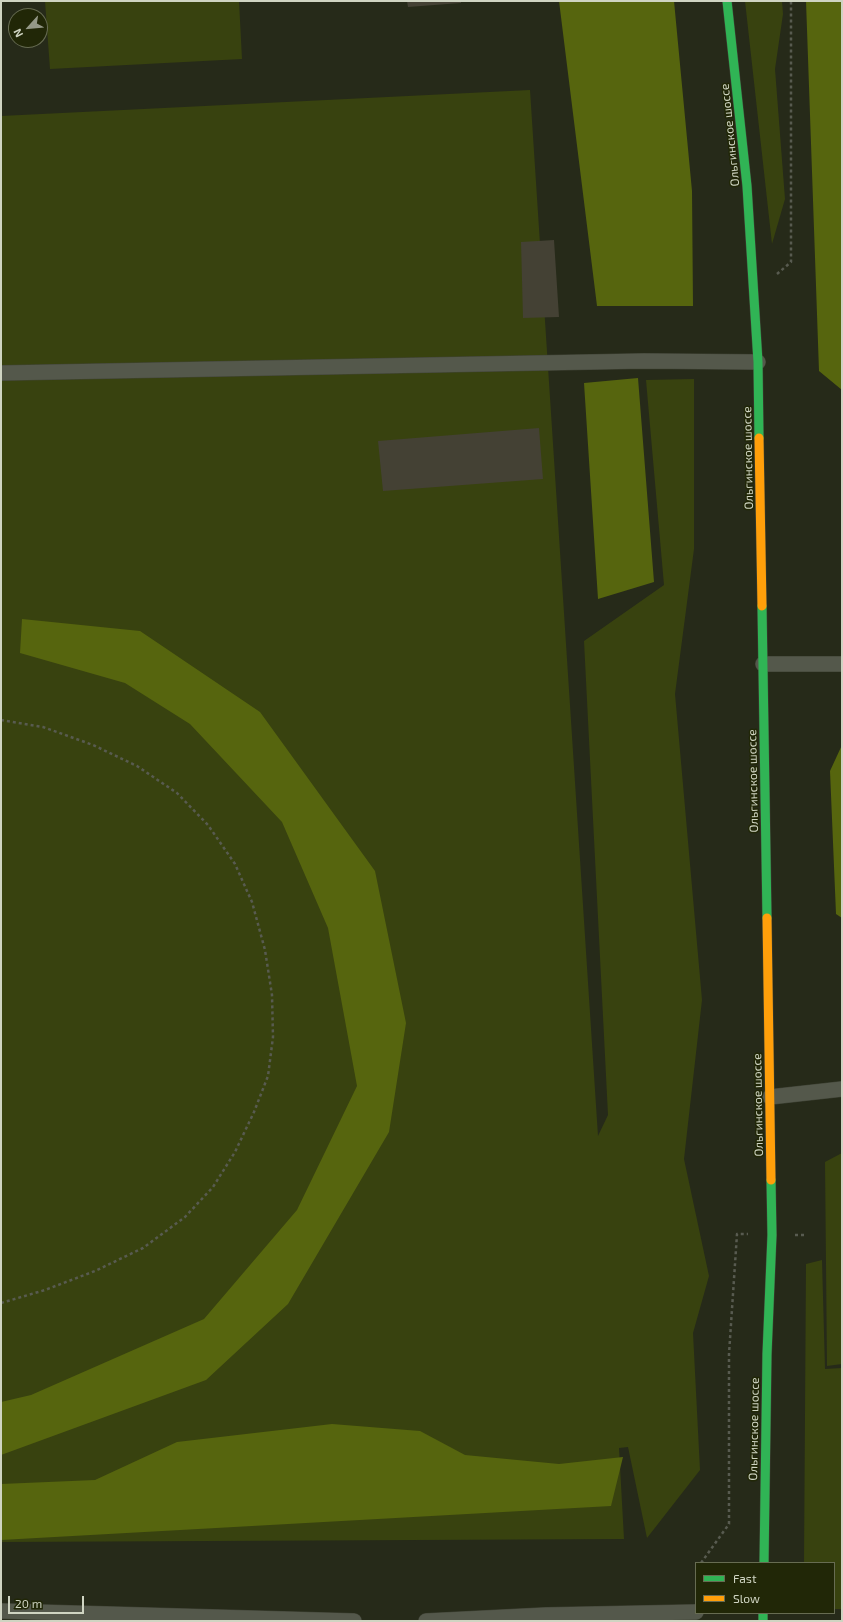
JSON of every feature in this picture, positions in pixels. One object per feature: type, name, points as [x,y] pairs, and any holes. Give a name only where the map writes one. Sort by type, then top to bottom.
[{"type":"main road","name":"Ольгинское шоссе","points":[[727,1],[747,186],[758,362],[772,1235],[767,1354],[764,1562]]},
{"type":"lane","points":[[1,373],[629,362],[758,362]]},
{"type":"lane","points":[[763,664],[842,664]]},
{"type":"lane","points":[[770,1097],[842,1089]]},
{"type":"lane","points":[[1,1612],[178,1619],[354,1621]]},
{"type":"lane","points":[[426,1621],[695,1612]]},
{"type":"path","points":[[755,295],[791,262],[791,1]]},
{"type":"path","points":[[1,720],[43,727],[93,746],[137,766],[177,793],[208,824],[235,864],[252,902],[265,950],[272,995],[273,1037],[268,1076],[236,1152],[213,1187],[185,1217],[143,1248],[95,1271],[45,1290],[1,1303]]},
{"type":"path","points":[[702,1562],[729,1524],[729,1354],[736,1234],[806,1235]]},
{"type":"green space","points":[[45,1],[239,1],[242,59],[50,69],[48,8],[46,8]]},
{"type":"green space","points":[[559,1],[674,1],[692,191],[693,306],[597,306]]},
{"type":"green space","points":[[745,1],[782,1],[783,14],[775,69],[785,199],[772,244]]},
{"type":"green space","points":[[806,1],[842,1],[842,390],[819,371]]},
{"type":"green space","points":[[530,90],[598,1136],[608,1115],[584,641],[664,585],[646,380],[694,379],[694,549],[675,694],[702,1000],[684,1159],[709,1276],[693,1333],[700,1470],[647,1538],[628,1447],[619,1448],[624,1539],[1,1542],[1,116]]},
{"type":"green space","points":[[638,378],[654,582],[598,599],[584,383]]},
{"type":"green space","points":[[22,619],[140,631],[260,712],[375,871],[406,1023],[389,1132],[288,1304],[206,1380],[1,1455],[1,1402],[31,1395],[204,1319],[297,1210],[357,1086],[328,928],[282,822],[190,724],[125,683],[20,653]]},
{"type":"green space","points":[[842,745],[842,918],[836,914],[830,771]]},
{"type":"green space","points":[[842,1153],[842,1364],[827,1366],[825,1162]]},
{"type":"green space","points":[[822,1260],[825,1369],[842,1368],[842,1609],[835,1609],[835,1562],[804,1562],[806,1264]]},
{"type":"green space","points":[[332,1424],[420,1431],[465,1455],[559,1464],[623,1457],[611,1506],[1,1540],[1,1484],[95,1480],[177,1442]]},
{"type":"building","points":[[407,1],[461,1],[461,3],[408,7]]},
{"type":"building","points":[[554,240],[559,317],[523,318],[521,242]]},
{"type":"building","points":[[539,428],[543,479],[383,491],[378,441]]},
{"type":"traffic: fast","points":[[727,1],[747,186],[758,362],[759,438]]},
{"type":"traffic: fast","points":[[762,606],[767,918]]},
{"type":"traffic: fast","points":[[764,1562],[767,1354],[772,1235],[771,1180]]},
{"type":"traffic: fast","points":[[763,1614],[763,1621]]},
{"type":"traffic: slow","points":[[759,438],[762,606]]},
{"type":"traffic: slow","points":[[767,918],[771,1180]]}]
